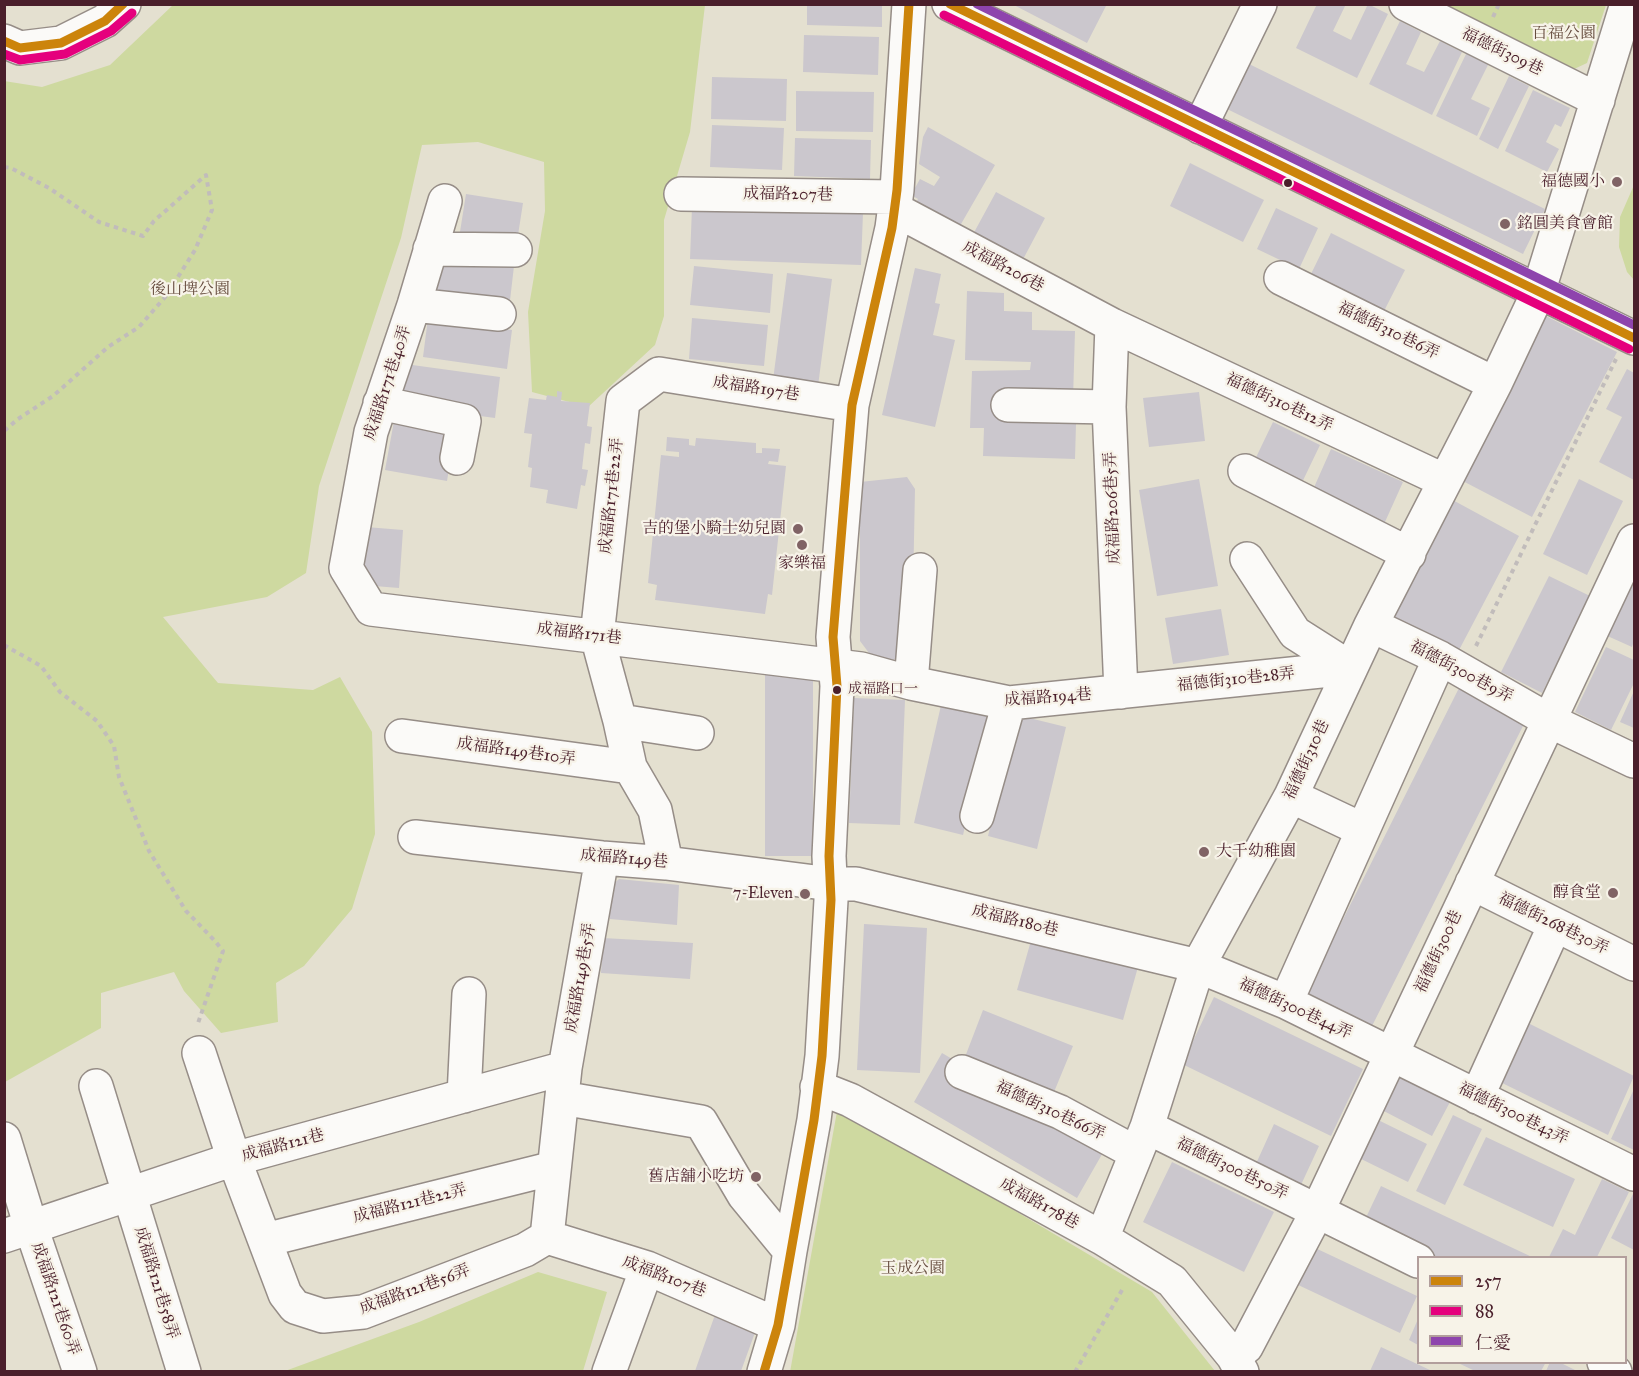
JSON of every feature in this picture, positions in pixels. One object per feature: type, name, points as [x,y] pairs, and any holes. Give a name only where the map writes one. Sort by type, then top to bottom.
[{"type":"street","points":[[4,41],[20,48],[61,43],[105,21],[124,4]]},
{"type":"street","points":[[764,1371],[778,1325],[814,1119],[822,1056],[831,884],[829,856],[837,686],[833,638],[852,405],[892,228],[909,4]]},
{"type":"street","points":[[949,4],[1631,336]]},
{"type":"street","points":[[1200,127],[1260,4]]},
{"type":"street","name":"福德街309巷","points":[[1406,4],[1598,100]]},
{"type":"street","points":[[1538,292],[1627,4]]},
{"type":"street","name":"成福路207巷","points":[[681,194],[895,203]]},
{"type":"street","name":"成福路171巷40弄","points":[[346,568],[371,432],[414,305],[445,201]]},
{"type":"street","name":"成福路206巷","points":[[895,203],[1112,325]]},
{"type":"street","points":[[430,249],[515,250]]},
{"type":"street","name":"福德街310巷6弄","points":[[1281,278],[1495,384]]},
{"type":"street","name":"福德街310巷","points":[[1102,1238],[1141,1140],[1198,966],[1291,796],[1371,625],[1495,384],[1538,292]]},
{"type":"street","points":[[414,305],[499,314]]},
{"type":"street","name":"成福路206巷5弄","points":[[1112,325],[1109,407],[1121,692]]},
{"type":"street","name":"福德街310巷12弄","points":[[1112,325],[1445,481]]},
{"type":"street","name":"成福路197巷","points":[[659,374],[852,405]]},
{"type":"street","name":"成福路171巷22弄","points":[[597,636],[623,401],[659,374]]},
{"type":"street","points":[[380,404],[464,421],[457,458]]},
{"type":"street","points":[[1008,405],[1109,407]]},
{"type":"street","points":[[1245,471],[1409,554]]},
{"type":"street","name":"福德街300巷","points":[[1238,1364],[1317,1212],[1472,883],[1632,554]]},
{"type":"street","points":[[1247,559],[1295,633],[1350,668]]},
{"type":"street","name":"成福路171巷","points":[[346,568],[371,609],[834,665]]},
{"type":"street","points":[[911,683],[920,570]]},
{"type":"street","name":"福德街300巷9弄","points":[[1371,625],[1452,664],[1550,721],[1635,761]]},
{"type":"street","points":[[597,636],[630,767],[655,810],[666,863]]},
{"type":"street","points":[[1286,1002],[1363,830],[1452,664]]},
{"type":"street","name":"成福路194巷","points":[[834,665],[861,669],[911,683],[1009,703],[1121,692]]},
{"type":"street","name":"福德街310巷28弄","points":[[1121,692],[1350,668]]},
{"type":"street","points":[[977,816],[1009,703]]},
{"type":"street","points":[[620,721],[697,733]]},
{"type":"street","name":"成福路149巷10弄","points":[[402,736],[630,767]]},
{"type":"street","points":[[1291,796],[1363,830]]},
{"type":"street","name":"成福路149巷","points":[[415,837],[666,863],[831,884]]},
{"type":"street","name":"成福路149巷5弄","points":[[564,1083],[602,858]]},
{"type":"street","name":"福德街268巷30弄","points":[[1472,883],[1635,964]]},
{"type":"street","name":"成福路180巷","points":[[831,884],[856,884],[1198,966]]},
{"type":"street","points":[[1477,1097],[1555,925]]},
{"type":"street","name":"福德街300巷44弄","points":[[1198,966],[1286,1002],[1390,1055]]},
{"type":"street","points":[[464,1096],[469,994]]},
{"type":"street","name":"成福路121巷56弄","points":[[199,1053],[234,1159],[285,1294],[296,1307],[323,1316],[363,1312],[525,1250],[547,1237]]},
{"type":"street","name":"福德街300巷43弄","points":[[1390,1055],[1635,1174]]},
{"type":"street","name":"福德街310巷66弄","points":[[962,1072],[1060,1112],[1141,1140]]},
{"type":"street","points":[[547,1237],[564,1083]]},
{"type":"street","name":"成福路121巷","points":[[18,1231],[234,1159],[464,1096],[564,1083],[701,1122],[744,1194],[790,1251]]},
{"type":"street","name":"成福路121巷58弄","points":[[96,1086],[184,1371]]},
{"type":"street","name":"成福路178巷","points":[[817,1087],[850,1100],[1102,1238],[1172,1281],[1238,1364]]},
{"type":"street","name":"成福路121巷60弄","points":[[4,1139],[18,1231],[80,1371]]},
{"type":"street","name":"福德街300巷50弄","points":[[1141,1140],[1317,1212],[1417,1260]]},
{"type":"street","name":"成福路121巷22弄","points":[[265,1240],[554,1168]]},
{"type":"street","name":"成福路107巷","points":[[547,1237],[647,1268],[778,1325]]},
{"type":"street","points":[[609,1371],[647,1268]]},
{"type":"path","points":[[4,167],[11,168],[49,188],[99,222],[143,236],[154,221],[206,175],[212,210],[189,259],[166,296],[140,327],[108,347],[53,396],[4,431]]},
{"type":"path","points":[[1452,664],[1631,336]]},
{"type":"path","points":[[4,645],[41,666],[60,692],[98,722],[114,746],[119,777],[149,850],[186,911],[222,951],[197,1023],[199,1053]]},
{"type":"path","points":[[1075,1371],[1122,1290]]},
{"type":"green space","name":"後山埤公園","points":[[173,5],[705,5],[690,132],[664,220],[664,316],[655,345],[588,407],[532,392],[528,312],[545,211],[544,162],[478,142],[422,145],[401,238],[319,486],[306,573],[267,597],[163,617],[218,683],[313,690],[340,677],[372,732],[375,834],[352,909],[304,966],[276,983],[278,1022],[221,1033],[184,991],[174,972],[101,993],[101,1028],[5,1082],[4,81],[42,87],[110,65]]},
{"type":"green space","name":"百福公園","points":[[1438,5],[1606,5],[1587,63],[1572,70]]},
{"type":"green space","points":[[1634,185],[1634,280],[1627,272],[1619,247],[1620,217]]},
{"type":"green space","name":"玉成公園","points":[[838,1106],[1152,1292],[1215,1371],[790,1372]]},
{"type":"green space","points":[[538,1272],[607,1292],[583,1371],[285,1371],[419,1322]]},
{"type":"building","points":[[807,4],[882,4],[882,27],[807,25]]},
{"type":"building","points":[[1012,4],[1107,4],[1087,43]]},
{"type":"building","points":[[1317,4],[1346,4],[1333,31],[1351,40],[1368,4],[1388,14],[1357,78],[1296,48]]},
{"type":"building","points":[[1400,21],[1421,32],[1406,64],[1424,72],[1440,41],[1462,52],[1432,115],[1369,84]]},
{"type":"building","points":[[804,35],[879,37],[878,75],[803,72]]},
{"type":"building","points":[[1467,52],[1489,63],[1471,99],[1490,108],[1477,136],[1436,116]]},
{"type":"building","points":[[1249,64],[1545,209],[1523,254],[1227,109]]},
{"type":"building","points":[[1509,76],[1529,86],[1498,149],[1479,139]]},
{"type":"building","points":[[712,77],[787,79],[786,121],[711,119]]},
{"type":"building","points":[[1533,90],[1570,108],[1561,127],[1555,124],[1546,142],[1559,149],[1547,172],[1505,151]]},
{"type":"building","points":[[796,91],[874,92],[873,132],[796,131]]},
{"type":"building","points":[[712,125],[784,128],[782,170],[710,167]]},
{"type":"building","points":[[928,127],[995,165],[957,231],[914,206],[918,199],[911,195],[920,179],[934,186],[940,177],[919,164],[923,137]]},
{"type":"building","points":[[795,138],[871,140],[870,179],[794,176]]},
{"type":"building","points":[[1190,163],[1264,200],[1243,242],[1170,206]]},
{"type":"building","points":[[996,192],[1045,218],[1020,265],[971,238]]},
{"type":"building","points":[[466,194],[523,203],[516,248],[459,238]]},
{"type":"building","points":[[692,207],[863,213],[861,265],[690,259]]},
{"type":"building","points":[[1276,208],[1318,228],[1299,269],[1257,249]]},
{"type":"building","points":[[1331,233],[1405,270],[1384,311],[1311,274]]},
{"type":"building","points":[[440,257],[514,266],[509,309],[436,300]]},
{"type":"building","points":[[694,266],[773,274],[770,313],[690,305]]},
{"type":"building","points":[[915,268],[941,274],[935,303],[940,304],[933,335],[955,340],[935,427],[882,415]]},
{"type":"building","points":[[787,273],[832,279],[818,386],[773,380]]},
{"type":"building","points":[[967,291],[1004,293],[1004,311],[1032,312],[1032,330],[1075,331],[1073,399],[1018,397],[1017,422],[1076,424],[1075,459],[983,456],[984,428],[970,428],[972,371],[1030,370],[1031,362],[965,360]]},
{"type":"building","points":[[1542,314],[1617,352],[1532,517],[1457,478]]},
{"type":"building","points":[[428,318],[512,330],[507,369],[423,357]]},
{"type":"building","points":[[692,318],[768,325],[764,366],[689,359]]},
{"type":"building","points":[[405,364],[500,377],[495,418],[399,405]]},
{"type":"building","points":[[1627,369],[1634,373],[1634,480],[1599,462],[1622,417],[1606,409]]},
{"type":"building","points":[[557,391],[562,392],[561,401],[590,403],[587,426],[592,427],[590,444],[585,443],[582,469],[588,470],[585,486],[581,485],[577,509],[546,503],[548,490],[530,487],[532,468],[528,467],[532,434],[524,433],[529,398],[546,400],[547,395],[557,397]]},
{"type":"building","points":[[1199,392],[1205,441],[1149,447],[1143,398]]},
{"type":"building","points":[[394,421],[455,432],[447,481],[385,470]]},
{"type":"building","points":[[1273,422],[1320,445],[1296,495],[1249,472]]},
{"type":"building","points":[[667,437],[689,439],[689,445],[695,446],[696,438],[756,443],[756,453],[762,453],[762,448],[780,449],[778,462],[769,461],[768,464],[786,466],[772,595],[768,594],[765,614],[655,600],[657,585],[648,583],[661,455],[679,457],[679,452],[666,451]]},
{"type":"building","points":[[1331,449],[1403,482],[1380,533],[1308,501]]},
{"type":"building","points":[[907,477],[915,489],[912,639],[893,661],[872,657],[860,641],[860,482]]},
{"type":"building","points":[[1199,479],[1218,586],[1157,596],[1139,490]]},
{"type":"building","points":[[1579,479],[1623,501],[1587,575],[1543,554]]},
{"type":"building","points":[[1449,498],[1519,536],[1458,652],[1388,615]]},
{"type":"building","points":[[366,527],[403,530],[399,588],[362,585]]},
{"type":"building","points":[[1549,576],[1590,596],[1542,693],[1501,672]]},
{"type":"building","points":[[1626,583],[1634,587],[1632,647],[1603,634]]},
{"type":"building","points":[[1221,609],[1229,655],[1173,664],[1165,618]]},
{"type":"building","points":[[1606,647],[1634,660],[1634,683],[1611,730],[1575,712]]},
{"type":"building","points":[[765,675],[813,675],[813,856],[765,856]]},
{"type":"building","points":[[1460,686],[1526,720],[1371,1028],[1305,995]]},
{"type":"building","points":[[1634,691],[1634,728],[1620,722]]},
{"type":"building","points":[[854,698],[905,700],[900,825],[849,823]]},
{"type":"building","points":[[942,701],[992,713],[963,835],[914,823]]},
{"type":"building","points":[[1017,715],[1066,727],[1037,849],[988,836]]},
{"type":"building","points":[[619,879],[679,885],[677,925],[610,919],[610,887]]},
{"type":"building","points":[[864,924],[927,928],[920,1073],[857,1070]]},
{"type":"building","points":[[1032,937],[1138,967],[1123,1020],[1017,990]]},
{"type":"building","points":[[603,938],[693,943],[690,979],[601,973]]},
{"type":"building","points":[[1214,997],[1363,1069],[1331,1136],[1182,1064]]},
{"type":"building","points":[[983,1010],[1073,1046],[1054,1092],[965,1057]]},
{"type":"building","points":[[1524,1021],[1634,1076],[1608,1135],[1496,1080]]},
{"type":"building","points":[[942,1053],[1105,1149],[1077,1198],[914,1102]]},
{"type":"building","points":[[1395,1074],[1450,1102],[1432,1136],[1378,1108]]},
{"type":"building","points":[[1634,1089],[1634,1150],[1611,1139]]},
{"type":"building","points":[[1453,1115],[1482,1129],[1445,1205],[1416,1191]]},
{"type":"building","points":[[1372,1117],[1427,1144],[1408,1182],[1353,1155]]},
{"type":"building","points":[[1274,1124],[1319,1146],[1300,1187],[1255,1166]]},
{"type":"building","points":[[1486,1137],[1575,1179],[1553,1227],[1463,1185]]},
{"type":"building","points":[[1172,1162],[1274,1212],[1244,1272],[1143,1222]]},
{"type":"building","points":[[1602,1179],[1629,1192],[1597,1256],[1550,1256],[1563,1229],[1575,1235]]},
{"type":"building","points":[[1381,1186],[1530,1256],[1421,1256],[1361,1228]]},
{"type":"building","points":[[1634,1195],[1634,1250],[1611,1238]]},
{"type":"building","points":[[1311,1246],[1417,1296],[1400,1333],[1294,1283]]},
{"type":"building","points":[[716,1312],[757,1327],[741,1371],[695,1371]]},
{"type":"building","points":[[1417,1321],[1417,1344],[1409,1340]]},
{"type":"building","points":[[1381,1347],[1432,1371],[1370,1371]]},
{"type":"building","points":[[1460,1364],[1545,1364],[1541,1371],[1475,1371]]},
{"type":"building","points":[[1549,1364],[1563,1364],[1577,1371],[1546,1371]]},
{"type":"transit line","name":"257","points":[[4,41],[20,48],[61,43],[105,21],[123,4]]},
{"type":"transit line","name":"257","points":[[764,1372],[778,1325],[814,1120],[822,1056],[831,900],[829,856],[837,686],[833,637],[852,405],[892,228],[897,190],[909,4]]},
{"type":"transit line","name":"257","points":[[950,4],[1634,338]]},
{"type":"transit line","name":"仁愛","points":[[977,4],[1634,325]]},
{"type":"transit line","name":"88","points":[[4,54],[20,60],[65,54],[111,31],[132,13]]},
{"type":"transit line","name":"88","points":[[944,15],[1629,349]]},
{"type":"place","name":"福德國小","points":[[1617,182]]},
{"type":"place","name":"銘圓美食會館","points":[[1505,224]]},
{"type":"place","name":"吉的堡小騎士幼兒園","points":[[798,529]]},
{"type":"place","name":"家樂福","points":[[802,545]]},
{"type":"place","name":"成福路口一","points":[[837,690]]},
{"type":"place","name":"大千幼稚園","points":[[1204,852]]},
{"type":"place","name":"醇食堂","points":[[1613,893]]},
{"type":"place","name":"7-Eleven","points":[[805,894]]},
{"type":"place","name":"舊店舖小吃坊","points":[[756,1177]]}]
